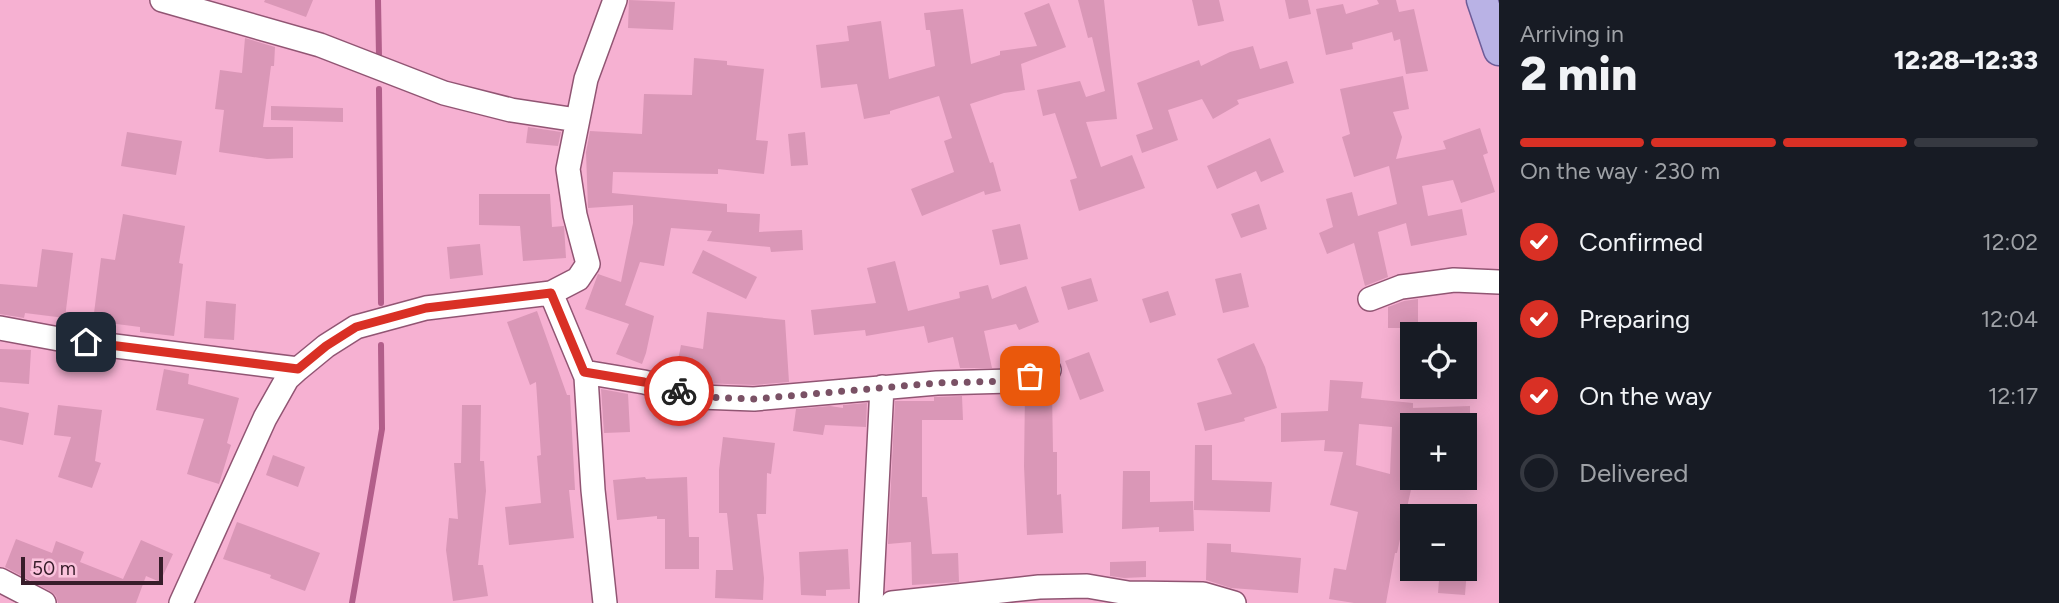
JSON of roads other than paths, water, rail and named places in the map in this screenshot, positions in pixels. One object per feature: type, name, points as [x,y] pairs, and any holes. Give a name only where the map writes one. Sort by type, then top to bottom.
[{"type":"main road","points":[[1490,10],[1499,50]]},
{"type":"street","points":[[162,0],[320,45],[444,93],[511,110],[577,120]]},
{"type":"street","points":[[181,603],[265,418],[287,379],[326,346],[356,327],[426,308],[551,293],[578,279],[587,264],[575,215],[568,169],[586,79],[615,0]]},
{"type":"street","points":[[1370,299],[1401,286],[1454,280],[1499,282]]},
{"type":"street","points":[[551,293],[584,372],[605,603]]},
{"type":"street","points":[[0,328],[59,339],[298,369]]},
{"type":"street","points":[[584,372],[644,382],[700,397],[754,399],[882,387],[1011,381],[1049,370]]},
{"type":"street","points":[[871,603],[882,387]]},
{"type":"street","points":[[0,580],[44,603]]},
{"type":"street","points":[[892,603],[1039,587],[1087,586],[1128,593],[1203,594],[1234,603]]},
{"type":"waterway","points":[[378,0],[379,56]]},
{"type":"waterway","points":[[379,89],[381,303]]},
{"type":"waterway","points":[[352,603],[382,429],[381,345]]}]
